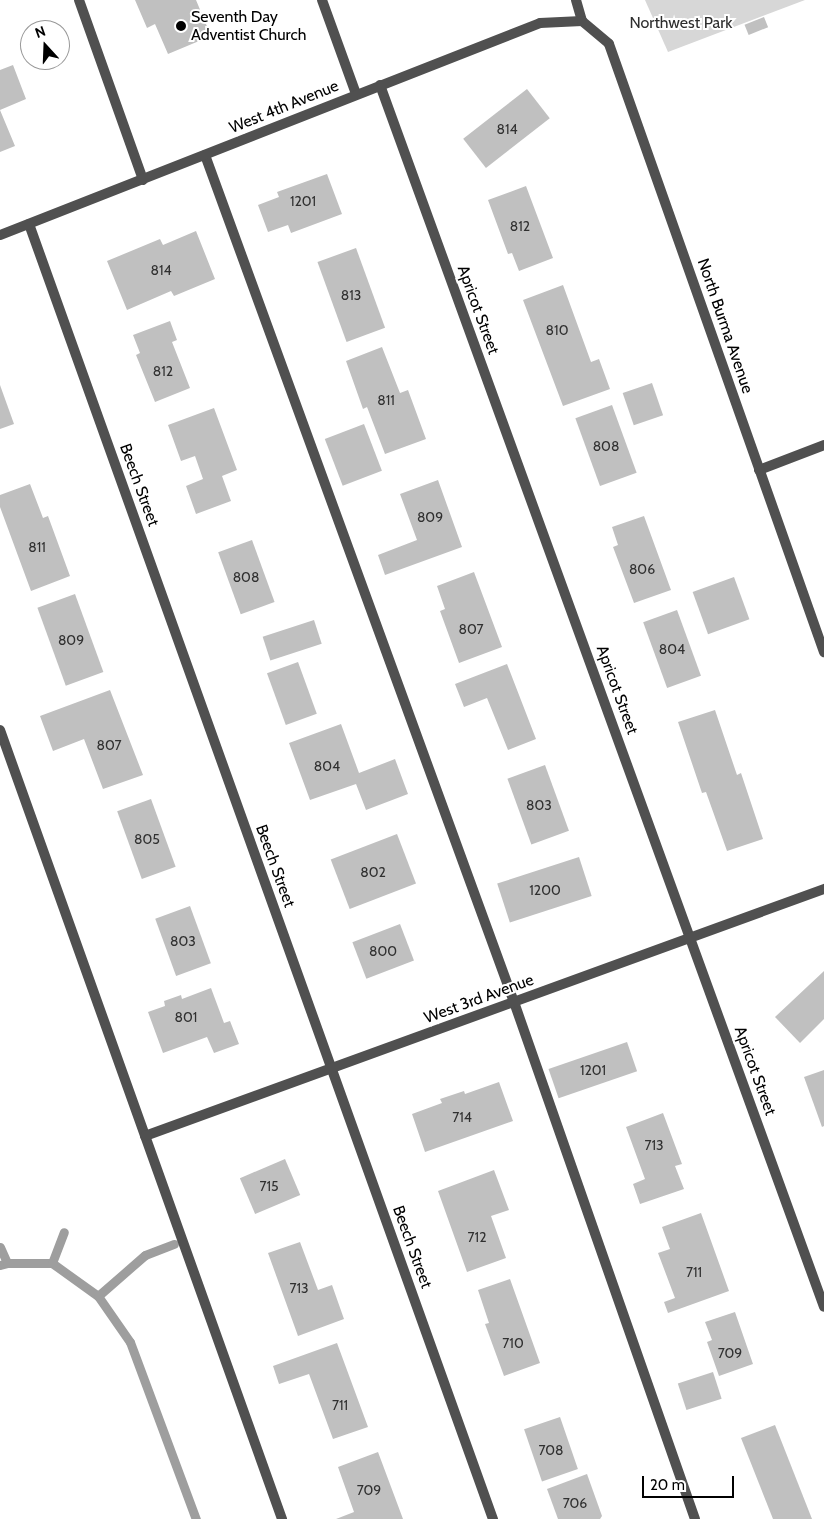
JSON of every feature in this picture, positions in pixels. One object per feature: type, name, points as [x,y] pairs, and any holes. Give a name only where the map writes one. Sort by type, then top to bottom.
[{"type":"street","points":[[79,0],[143,180]]},
{"type":"street","points":[[322,0],[356,94]]},
{"type":"street","points":[[576,0],[582,21]]},
{"type":"street","name":"West 4th Avenue","points":[[0,235],[540,23],[582,21]]},
{"type":"street","name":"North Burma Avenue","points":[[582,21],[609,44],[824,652]]},
{"type":"street","name":"Apricot Street","points":[[380,85],[824,1307]]},
{"type":"street","points":[[205,155],[514,1002],[695,1519]]},
{"type":"street","name":"Beech Street","points":[[29,224],[493,1519]]},
{"type":"street","points":[[760,470],[824,445]]},
{"type":"street","points":[[0,730],[282,1519]]},
{"type":"street","name":"West 3rd Avenue","points":[[144,1136],[824,890]]},
{"type":"green space","name":"Northwest Park","points":[[645,0],[805,0],[668,52]]},
{"type":"building","name":"Seventh Day Adventist Church","points":[[135,0],[196,0],[211,36],[168,54],[155,24],[147,28]]},
{"type":"building","points":[[764,17],[768,27],[749,35],[745,25]]},
{"type":"building","points":[[13,65],[26,99],[0,110],[0,70]]},
{"type":"building","points":[[527,89],[550,118],[486,168],[463,139]]},
{"type":"building","points":[[0,110],[15,146],[0,152]]},
{"type":"building","points":[[327,174],[342,214],[291,233],[288,225],[268,232],[258,205],[279,197],[277,192]]},
{"type":"building","points":[[526,186],[553,258],[519,271],[512,253],[508,254],[488,200]]},
{"type":"building","points":[[196,231],[215,279],[174,296],[171,291],[127,310],[107,261],[160,239],[163,245]]},
{"type":"building","points":[[356,248],[385,328],[347,342],[317,262]]},
{"type":"building","points":[[563,285],[591,362],[599,359],[610,389],[563,406],[523,300]]},
{"type":"building","points":[[170,321],[177,340],[172,342],[190,388],[155,402],[136,355],[140,353],[133,335]]},
{"type":"building","points":[[382,347],[400,393],[408,390],[426,439],[385,454],[367,407],[363,409],[346,361]]},
{"type":"building","points":[[652,383],[663,415],[634,425],[623,393]]},
{"type":"building","points":[[0,385],[14,424],[0,429]]},
{"type":"building","points":[[612,405],[637,473],[600,486],[575,418]]},
{"type":"building","points":[[214,408],[237,470],[222,476],[231,501],[196,514],[186,486],[203,479],[195,456],[181,461],[168,425]]},
{"type":"building","points":[[364,424],[382,471],[343,486],[325,439]]},
{"type":"building","points":[[438,480],[462,547],[385,575],[378,555],[417,540],[400,494]]},
{"type":"building","points":[[30,484],[43,518],[48,516],[70,576],[31,591],[0,507],[0,495]]},
{"type":"building","points":[[644,516],[671,590],[634,603],[613,547],[618,545],[612,527]]},
{"type":"building","points":[[252,540],[275,602],[241,614],[218,552]]},
{"type":"building","points":[[474,572],[502,647],[459,663],[440,611],[445,609],[437,586]]},
{"type":"building","points":[[734,577],[749,619],[708,634],[693,592]]},
{"type":"building","points":[[75,594],[103,672],[66,686],[37,608]]},
{"type":"building","points":[[677,610],[701,676],[667,688],[643,622]]},
{"type":"building","points":[[314,620],[322,644],[270,660],[263,637]]},
{"type":"building","points":[[298,662],[317,714],[286,725],[267,673]]},
{"type":"building","points":[[507,664],[536,739],[508,750],[487,698],[464,707],[455,684]]},
{"type":"building","points":[[110,690],[143,775],[103,789],[84,739],[53,751],[40,716]]},
{"type":"building","points":[[715,710],[737,775],[741,773],[763,839],[727,851],[706,792],[702,793],[678,722]]},
{"type":"building","points":[[341,724],[359,773],[395,759],[408,794],[366,810],[356,784],[310,800],[289,743]]},
{"type":"building","points":[[545,765],[569,831],[531,844],[507,779]]},
{"type":"building","points":[[151,799],[176,867],[142,879],[117,811]]},
{"type":"building","points":[[397,834],[416,883],[350,909],[331,859]]},
{"type":"building","points":[[579,857],[592,896],[510,923],[497,884]]},
{"type":"building","points":[[190,906],[211,963],[176,976],[155,919]]},
{"type":"building","points":[[400,924],[414,960],[366,979],[352,942]]},
{"type":"building","points":[[824,971],[824,1019],[800,1043],[775,1017]]},
{"type":"building","points":[[211,988],[224,1023],[230,1021],[239,1044],[214,1053],[207,1037],[163,1053],[148,1012],[165,1006],[164,1001],[181,995],[182,999]]},
{"type":"building","points":[[627,1042],[637,1071],[559,1098],[549,1069]]},
{"type":"building","points":[[824,1070],[824,1126],[822,1127],[804,1077]]},
{"type":"building","points":[[499,1082],[513,1121],[425,1152],[412,1114],[442,1103],[440,1099],[464,1091],[465,1094]]},
{"type":"building","points":[[663,1113],[682,1164],[675,1166],[684,1189],[640,1204],[633,1184],[645,1179],[626,1127]]},
{"type":"building","points":[[285,1159],[300,1195],[255,1214],[240,1178]]},
{"type":"building","points":[[494,1170],[509,1210],[491,1216],[506,1258],[467,1272],[438,1191]]},
{"type":"building","points":[[701,1213],[729,1291],[668,1313],[664,1302],[675,1298],[658,1253],[670,1249],[662,1227]]},
{"type":"building","points":[[300,1242],[318,1290],[332,1285],[344,1319],[298,1336],[268,1253]]},
{"type":"building","points":[[510,1279],[540,1363],[504,1376],[485,1324],[489,1323],[478,1290]]},
{"type":"building","points":[[735,1312],[753,1364],[719,1376],[707,1342],[712,1340],[705,1322]]},
{"type":"building","points":[[337,1343],[368,1427],[333,1439],[309,1374],[279,1384],[273,1366]]},
{"type":"building","points":[[713,1372],[722,1399],[686,1410],[678,1383]]},
{"type":"building","points":[[560,1417],[578,1469],[542,1481],[524,1429]]},
{"type":"building","points":[[775,1425],[812,1519],[773,1519],[741,1438]]},
{"type":"building","points":[[378,1452],[403,1519],[336,1519],[354,1512],[338,1467]]},
{"type":"building","points":[[587,1474],[602,1516],[600,1519],[558,1519],[547,1489]]},
{"type":"waterway","points":[[52,1263],[64,1232]]},
{"type":"waterway","points":[[98,1296],[145,1255],[174,1244]]},
{"type":"waterway","points":[[0,1247],[7,1263]]},
{"type":"waterway","points":[[0,1265],[7,1263],[52,1263],[98,1296],[130,1342],[196,1519]]},
{"type":"place","name":"Seventh Day Adventist Church","points":[[181,26]]}]
